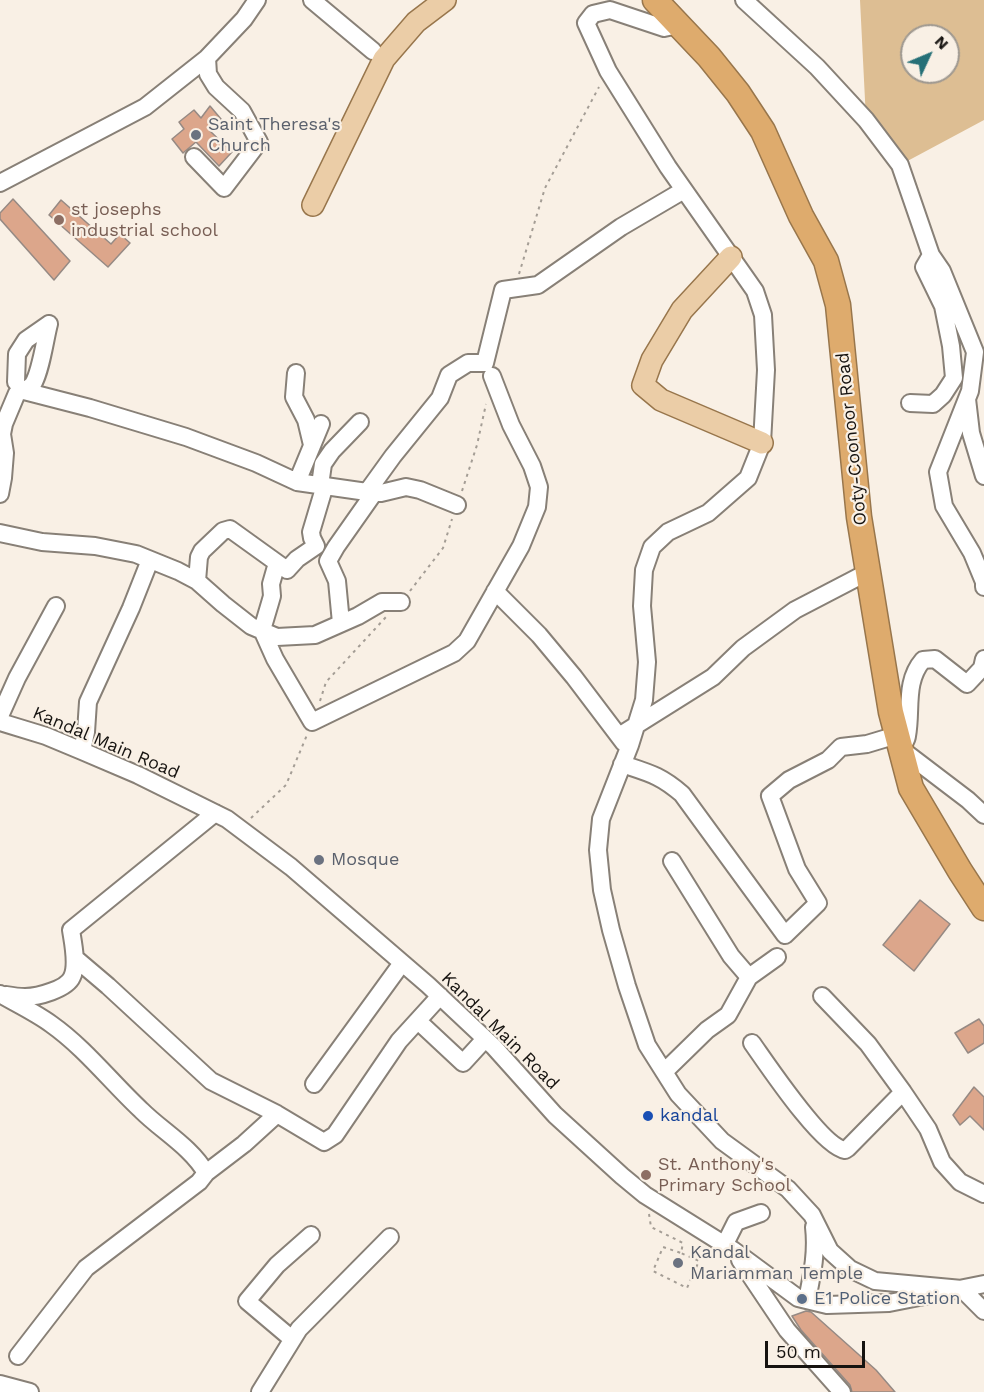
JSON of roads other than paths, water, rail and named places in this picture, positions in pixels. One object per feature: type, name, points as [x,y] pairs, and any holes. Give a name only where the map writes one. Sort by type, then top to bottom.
[{"type":"highway","name":"Ooty-Coonoor Road","points":[[655,0],[709,57],[738,93],[763,131],[801,216],[826,261],[838,305],[859,516],[891,712],[911,788],[984,908]]},
{"type":"main road","points":[[313,205],[384,59],[416,22],[445,0]]},
{"type":"main road","points":[[730,257],[682,310],[652,360],[643,385],[661,399],[762,442]]},
{"type":"street","points":[[0,183],[145,107],[207,58],[244,19],[257,0]]},
{"type":"street","points":[[312,0],[373,51]]},
{"type":"street","points":[[744,0],[817,67],[866,120],[900,165],[931,255],[942,271],[978,343],[970,391],[938,472],[944,506],[972,553],[984,587]]},
{"type":"street","points":[[678,25],[664,28],[610,10],[593,14],[586,23],[608,71],[668,167],[755,291],[763,315],[766,370],[762,442],[748,478],[708,513],[668,532],[652,547],[644,570],[642,606],[647,662],[644,700],[636,726],[623,750],[601,819],[598,850],[602,890],[611,930],[647,1045],[678,1094],[722,1141],[788,1189],[812,1215],[830,1251],[850,1269],[874,1281],[962,1289],[984,1311]]},
{"type":"street","points":[[194,157],[224,188],[259,142],[242,111],[216,87],[208,74],[207,58]]},
{"type":"street","points":[[341,623],[337,581],[328,561],[400,447],[440,398],[448,375],[468,363],[485,363],[503,290],[538,285],[621,227],[684,190]]},
{"type":"street","points":[[910,403],[933,404],[944,395],[954,378],[951,346],[943,306],[924,267],[931,255]]},
{"type":"street","points":[[296,373],[294,397],[306,420],[312,445]]},
{"type":"street","points":[[277,563],[271,584],[272,596],[262,630],[275,659],[312,722],[454,652],[467,641],[525,536],[537,507],[539,487],[492,376]]},
{"type":"street","points":[[0,388],[19,389],[186,436],[256,463],[297,482],[381,493],[406,487],[420,490],[457,505]]},
{"type":"street","points":[[0,494],[5,453],[2,434],[19,389]]},
{"type":"street","points":[[967,399],[971,433],[984,476]]},
{"type":"street","points":[[197,581],[199,557],[202,550],[223,531],[230,529],[287,570],[297,559],[316,546],[311,532],[322,485],[323,464],[332,451],[360,422]]},
{"type":"street","points":[[297,482],[321,424]]},
{"type":"street","points":[[0,533],[42,542],[95,546],[136,554],[197,581],[251,626],[277,637],[315,635],[382,602],[401,602]]},
{"type":"street","points":[[82,751],[88,702],[150,560]]},
{"type":"street","points":[[636,726],[713,677],[743,648],[795,610],[868,572]]},
{"type":"street","points":[[495,591],[539,635],[574,677],[623,750],[682,794],[785,935],[818,903],[797,869],[771,796],[789,780],[828,760],[841,747],[899,742],[907,738],[909,697],[916,669],[923,660],[934,659],[967,684],[982,668],[984,659]]},
{"type":"street","points":[[0,716],[17,678],[56,606]]},
{"type":"street","name":"Kandal Main Road","points":[[0,722],[46,736],[82,751],[138,775],[227,819],[291,867],[440,996],[485,1039],[555,1115],[622,1176],[645,1195],[729,1247],[798,1298],[827,1305],[889,1303],[984,1284]]},
{"type":"street","points":[[899,742],[984,815]]},
{"type":"street","points":[[0,994],[26,997],[49,993],[68,983],[73,976],[75,958],[71,930],[215,813]]},
{"type":"street","points":[[672,861],[731,956],[748,977]]},
{"type":"street","points":[[664,1072],[707,1030],[728,1015],[748,977],[777,957]]},
{"type":"street","points":[[75,958],[211,1081],[277,1114],[324,1142],[335,1135],[399,1041],[440,996]]},
{"type":"street","points":[[314,1084],[402,963]]},
{"type":"street","points":[[0,994],[51,1023],[72,1041],[141,1110],[192,1155],[206,1173]]},
{"type":"street","points":[[822,996],[868,1044],[903,1092],[928,1129],[942,1162],[960,1182],[984,1194]]},
{"type":"street","points":[[418,1021],[463,1063],[485,1039]]},
{"type":"street","points":[[752,1043],[788,1094],[829,1141],[840,1149],[848,1148],[903,1092]]},
{"type":"street","points":[[18,1356],[86,1268],[199,1182],[206,1173],[244,1144],[277,1114]]},
{"type":"street","points":[[761,1214],[736,1222],[729,1247],[787,1330],[842,1392]]},
{"type":"street","points":[[807,1300],[815,1263],[816,1242],[812,1215]]},
{"type":"street","points":[[292,1339],[248,1301],[277,1265],[311,1235]]},
{"type":"street","points":[[260,1392],[299,1329],[390,1237]]},
{"type":"street","points":[[0,1384],[30,1392]]},
{"type":"place","name":"Saint Theresa's Church","points":[[196,135]]},
{"type":"place","name":"st josephs industrial school","points":[[59,220]]},
{"type":"place","name":"Mosque","points":[[319,860]]},
{"type":"place","name":"kandal","points":[[648,1116]]},
{"type":"place","name":"St. Anthony's Primary School","points":[[646,1175]]},
{"type":"place","name":"Kandal Mariamman Temple","points":[[678,1263]]},
{"type":"place","name":"E1 Police Station","points":[[802,1299]]}]
